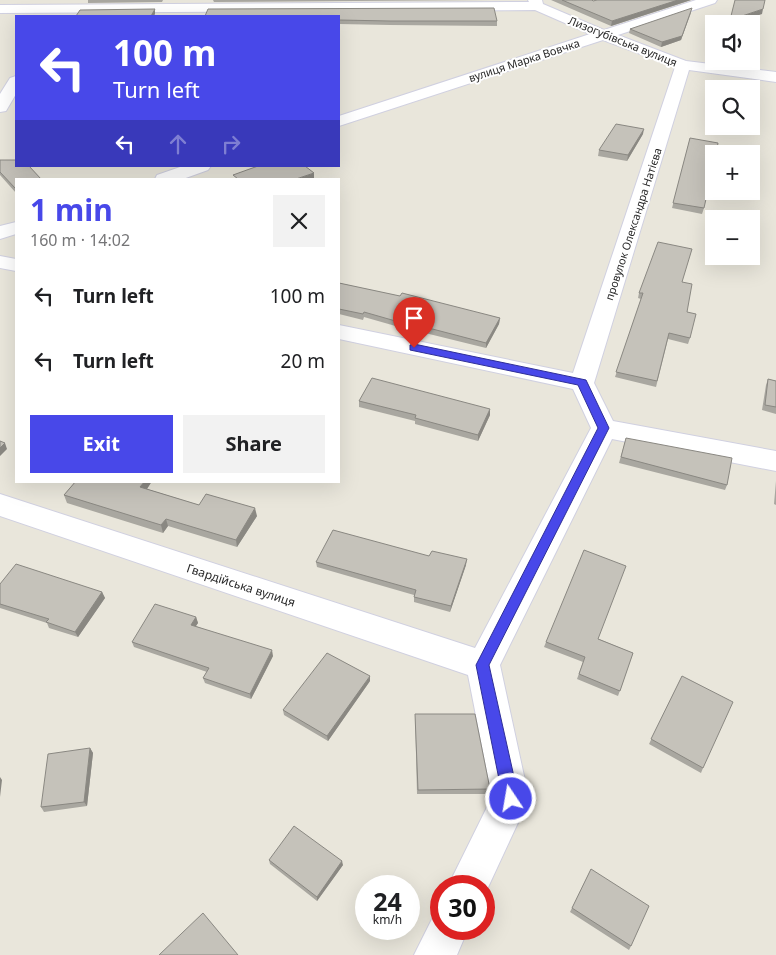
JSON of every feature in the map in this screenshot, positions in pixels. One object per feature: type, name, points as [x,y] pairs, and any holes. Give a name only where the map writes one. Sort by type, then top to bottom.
[{"type":"street","name":"вулиця Марка Вовчка","points":[[340,121],[710,0]]},
{"type":"street","name":"Лизогубівська вулиця","points":[[536,3],[602,34],[683,65],[776,77]]},
{"type":"street","points":[[0,9],[536,3]]},
{"type":"street","name":"провулок Олександра Натієва","points":[[582,382],[683,65]]},
{"type":"street","points":[[0,107],[15,83]]},
{"type":"street","points":[[167,178],[199,167]]},
{"type":"street","points":[[0,233],[15,228]]},
{"type":"street","points":[[0,262],[15,265]]},
{"type":"street","points":[[340,332],[582,382],[604,428]]},
{"type":"street","points":[[604,428],[776,461]]},
{"type":"street","points":[[473,875],[511,799],[483,665],[604,428]]},
{"type":"street","name":"Гвардійська вулиця","points":[[0,505],[483,665]]},
{"type":"street","points":[[435,955],[442,940]]},
{"type":"building","points":[[562,0],[593,1],[678,0],[612,21]]},
{"type":"building","points":[[735,0],[765,0],[763,9],[745,15],[731,15]]},
{"type":"building","points":[[494,8],[497,21],[340,20],[340,15],[205,15],[208,9]]},
{"type":"building","points":[[692,8],[682,36],[662,42],[630,29]]},
{"type":"building","points":[[155,9],[152,15],[77,15],[80,10]]},
{"type":"building","points":[[616,124],[644,129],[628,155],[599,150]]},
{"type":"building","points":[[690,138],[718,143],[718,145],[705,145],[706,200],[704,208],[673,203]]},
{"type":"building","points":[[0,160],[15,160],[15,167],[30,167],[40,178],[15,178],[15,188],[0,172]]},
{"type":"building","points":[[255,167],[306,167],[314,173],[299,178],[237,178],[233,175]]},
{"type":"building","points":[[658,242],[692,249],[682,282],[692,284],[687,312],[696,314],[690,338],[669,333],[657,381],[616,372],[643,293],[639,293]]},
{"type":"building","points":[[340,283],[400,296],[402,293],[500,318],[486,343],[421,326],[420,328],[364,312],[363,314],[340,309]]},
{"type":"building","points":[[372,378],[490,409],[478,435],[415,418],[416,415],[359,401]]},
{"type":"building","points":[[768,379],[776,381],[776,407],[765,405]]},
{"type":"building","points":[[626,438],[732,458],[727,485],[621,457]]},
{"type":"building","points":[[0,441],[5,443],[0,448]]},
{"type":"building","points":[[74,483],[143,483],[140,487],[199,505],[206,494],[255,508],[236,540],[166,519],[161,525],[64,495]]},
{"type":"building","points":[[333,530],[429,556],[432,551],[467,559],[451,606],[414,597],[416,590],[316,562]]},
{"type":"building","points":[[584,550],[626,566],[598,639],[633,653],[620,691],[579,674],[585,657],[546,642]]},
{"type":"building","points":[[16,564],[102,592],[75,632],[46,622],[49,619],[0,604],[0,584]]},
{"type":"building","points":[[155,604],[196,617],[191,625],[272,650],[250,694],[203,678],[209,668],[132,642]]},
{"type":"building","points":[[327,653],[370,676],[327,736],[283,710]]},
{"type":"building","points":[[682,676],[733,702],[703,768],[651,739]]},
{"type":"building","points":[[415,714],[475,714],[490,789],[418,790]]},
{"type":"building","points":[[90,748],[84,802],[41,807],[48,754]]},
{"type":"building","points":[[294,826],[342,861],[317,897],[269,860]]},
{"type":"building","points":[[591,869],[649,906],[631,946],[572,908]]},
{"type":"building","points":[[203,913],[238,955],[159,955]]},
{"type":"route","points":[[414,348],[582,382],[604,428],[483,665],[511,799]]}]
